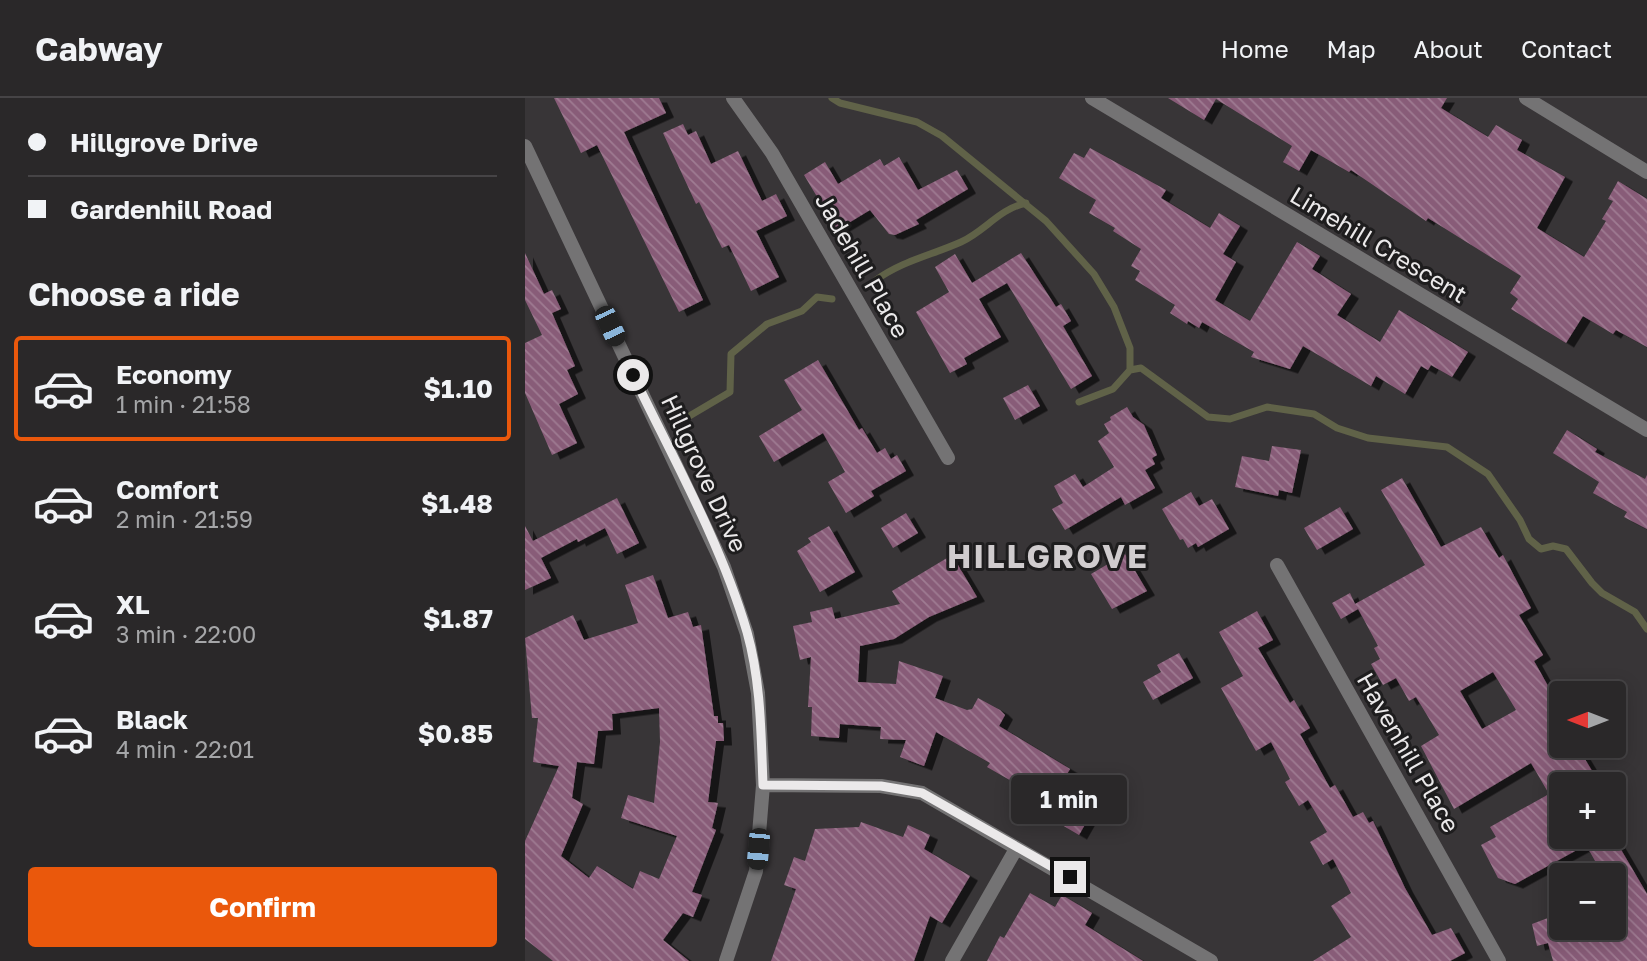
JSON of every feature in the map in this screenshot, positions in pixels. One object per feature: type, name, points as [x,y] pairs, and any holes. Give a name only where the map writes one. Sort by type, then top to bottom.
[{"type":"street","name":"Jadehill Place","points":[[733,98],[772,153],[948,458]]},
{"type":"street","name":"Limehill Crescent","points":[[1091,98],[1646,427]]},
{"type":"street","points":[[1526,98],[1647,172]]},
{"type":"street","name":"Hillgrove Drive","points":[[527,155],[724,567],[747,634],[758,692],[763,785],[756,871],[726,961]]},
{"type":"street","name":"Havenhill Place","points":[[1277,565],[1499,961]]},
{"type":"street","points":[[763,785],[881,786],[922,793],[1211,961]]},
{"type":"street","points":[[952,961],[1016,849]]},
{"type":"building","points":[[554,98],[659,98],[666,113],[624,132],[703,300],[679,312],[597,145],[581,153]]},
{"type":"building","points":[[1168,98],[1447,98],[1441,108],[1488,137],[1496,125],[1522,140],[1517,150],[1565,177],[1537,228],[1584,257],[1606,221],[1602,219],[1613,201],[1608,199],[1618,181],[1647,199],[1647,347],[1616,330],[1613,334],[1583,316],[1566,343],[1511,309],[1518,299],[1510,293],[1521,276],[1428,218],[1426,221],[1351,170],[1349,172],[1311,150],[1299,171],[1283,162],[1292,146],[1216,99],[1204,120]]},
{"type":"building","points":[[683,124],[688,135],[696,131],[711,164],[738,151],[762,201],[776,194],[787,216],[756,231],[779,277],[751,291],[729,245],[722,248],[699,202],[696,204],[663,133]]},
{"type":"building","points":[[1090,148],[1166,190],[1161,198],[1210,228],[1219,213],[1240,226],[1223,254],[1236,262],[1215,300],[1250,321],[1297,242],[1320,256],[1312,269],[1351,294],[1337,315],[1380,342],[1399,310],[1468,352],[1452,377],[1431,365],[1428,370],[1421,366],[1405,394],[1376,376],[1371,386],[1303,346],[1290,369],[1251,357],[1254,352],[1202,322],[1199,328],[1188,321],[1187,324],[1170,313],[1175,305],[1135,280],[1140,271],[1131,266],[1141,249],[1113,231],[1115,228],[1089,213],[1096,200],[1059,178],[1074,153],[1084,158]]},
{"type":"building","points":[[899,157],[918,190],[957,170],[968,189],[916,220],[919,224],[895,235],[889,234],[870,210],[837,230],[804,175],[825,162],[838,184],[880,159],[884,166]]},
{"type":"building","points":[[525,253],[544,294],[552,290],[561,309],[552,313],[575,366],[567,370],[578,394],[559,404],[577,443],[552,455],[525,393],[525,343],[542,335],[525,300]]},
{"type":"building","points":[[1021,253],[1056,307],[1061,304],[1071,321],[1063,326],[1092,376],[1071,389],[1007,283],[979,299],[1001,337],[964,358],[967,364],[950,373],[916,312],[949,292],[935,267],[955,254],[972,283]]},
{"type":"building","points":[[818,360],[859,430],[862,428],[877,453],[885,448],[891,459],[897,455],[906,471],[871,491],[874,496],[846,513],[828,482],[845,472],[823,433],[774,462],[759,436],[802,410],[784,380]]},
{"type":"building","points":[[1028,385],[1040,406],[1015,420],[1003,398]]},
{"type":"building","points":[[1127,407],[1133,417],[1144,425],[1157,455],[1152,458],[1155,464],[1145,470],[1155,488],[1125,505],[1121,497],[1065,530],[1052,509],[1063,503],[1054,486],[1075,474],[1083,487],[1114,467],[1098,441],[1109,433],[1104,424]]},
{"type":"building","points":[[1567,430],[1597,449],[1595,452],[1645,479],[1647,475],[1647,529],[1624,517],[1627,512],[1593,493],[1599,482],[1553,453]]},
{"type":"building","points":[[1272,446],[1301,450],[1292,493],[1279,490],[1278,496],[1235,487],[1242,456],[1269,461]]},
{"type":"building","points":[[1402,478],[1441,547],[1481,527],[1499,558],[1503,555],[1531,608],[1519,615],[1543,655],[1534,661],[1549,688],[1549,758],[1584,758],[1593,772],[1549,772],[1549,794],[1531,763],[1454,809],[1421,746],[1439,735],[1416,697],[1409,701],[1396,678],[1383,685],[1371,664],[1380,659],[1374,648],[1378,646],[1356,605],[1358,609],[1341,619],[1332,603],[1350,593],[1355,604],[1425,565],[1381,490]],"holes":[[[1493,672],[1516,710],[1482,729],[1460,691]]]},
{"type":"building","points":[[1191,492],[1199,506],[1212,499],[1229,529],[1198,547],[1196,543],[1188,548],[1183,539],[1180,540],[1162,509]]},
{"type":"building","points":[[617,498],[639,543],[617,554],[605,528],[578,542],[577,539],[541,558],[551,578],[525,590],[525,526],[533,541]]},
{"type":"building","points":[[1340,507],[1353,529],[1317,550],[1304,528]]},
{"type":"building","points":[[906,513],[918,533],[893,548],[881,528]]},
{"type":"building","points":[[829,526],[855,572],[820,592],[797,551],[811,542],[808,538]]},
{"type":"building","points":[[1125,554],[1147,591],[1112,609],[1091,574]]},
{"type":"building","points":[[952,555],[977,597],[929,617],[894,639],[860,646],[858,682],[896,684],[899,661],[943,676],[935,698],[967,710],[972,709],[978,698],[1000,710],[1005,715],[999,726],[1070,769],[1064,779],[1073,784],[1069,791],[1095,807],[1079,835],[1023,802],[1029,791],[987,767],[990,763],[936,732],[924,766],[900,757],[906,740],[880,739],[881,727],[840,724],[839,738],[811,736],[812,707],[808,707],[811,657],[800,660],[793,626],[812,622],[810,612],[832,607],[835,619],[900,604],[892,591]]},
{"type":"building","points":[[653,575],[668,618],[688,612],[693,627],[701,625],[714,716],[718,716],[718,723],[723,723],[724,741],[716,741],[708,802],[718,803],[712,828],[716,830],[692,892],[702,895],[693,917],[683,913],[663,940],[689,961],[553,961],[525,939],[525,841],[559,766],[533,762],[538,718],[532,718],[525,638],[573,615],[584,640],[638,623],[625,585]],"holes":[[[659,708],[660,742],[654,803],[628,795],[621,818],[677,836],[659,879],[640,871],[633,889],[597,866],[589,878],[561,856],[583,804],[572,798],[577,762],[594,764],[598,731],[613,730],[612,714]]]},
{"type":"building","points":[[1257,611],[1273,640],[1258,648],[1290,703],[1294,700],[1310,728],[1300,734],[1330,788],[1335,785],[1353,817],[1363,812],[1369,823],[1373,821],[1405,888],[1432,935],[1451,928],[1465,953],[1450,961],[1313,961],[1351,937],[1331,906],[1351,893],[1333,859],[1323,865],[1310,842],[1327,832],[1308,800],[1299,806],[1285,782],[1290,779],[1271,742],[1256,751],[1221,688],[1243,676],[1219,632]]},
{"type":"building","points":[[1179,653],[1193,678],[1153,700],[1143,682],[1161,672],[1157,665]]},
{"type":"building","points":[[1549,794],[1549,849],[1579,849],[1515,884],[1498,878],[1481,845],[1496,837],[1490,827]]},
{"type":"building","points":[[861,822],[903,837],[908,825],[930,835],[924,849],[970,876],[942,923],[930,916],[914,961],[771,961],[796,889],[784,885],[794,857],[805,861],[815,829],[859,827]]},
{"type":"building","points":[[1588,849],[1621,849],[1647,894],[1647,961],[1553,961],[1548,943],[1537,946],[1532,924],[1549,918],[1549,940],[1626,940],[1626,863],[1596,863]]},
{"type":"building","points":[[1030,893],[1055,907],[1062,895],[1092,913],[1085,925],[1143,961],[987,961],[1000,936],[1004,938]]},
{"type":"waterway","points":[[832,98],[840,103],[917,122],[942,136],[1046,221],[1094,274],[1114,307],[1130,348],[1130,370],[1141,368],[1208,417],[1230,419],[1267,407],[1314,414],[1337,428],[1368,438],[1447,447],[1488,474],[1520,520],[1529,539],[1541,549],[1553,546],[1566,549],[1602,593],[1635,612],[1647,629]]},
{"type":"waterway","points":[[876,280],[907,263],[961,242],[1008,210],[1026,203]]},
{"type":"waterway","points":[[686,418],[730,392],[731,354],[767,324],[802,311],[817,297],[832,299]]},
{"type":"waterway","points":[[1079,402],[1113,389],[1130,370]]},
{"type":"district","name":"HILLGROVE","points":[[1048,556]]},
{"type":"route","points":[[633,375],[724,567],[747,634],[758,692],[763,785],[881,786],[922,793],[1016,849],[1070,877]]}]
